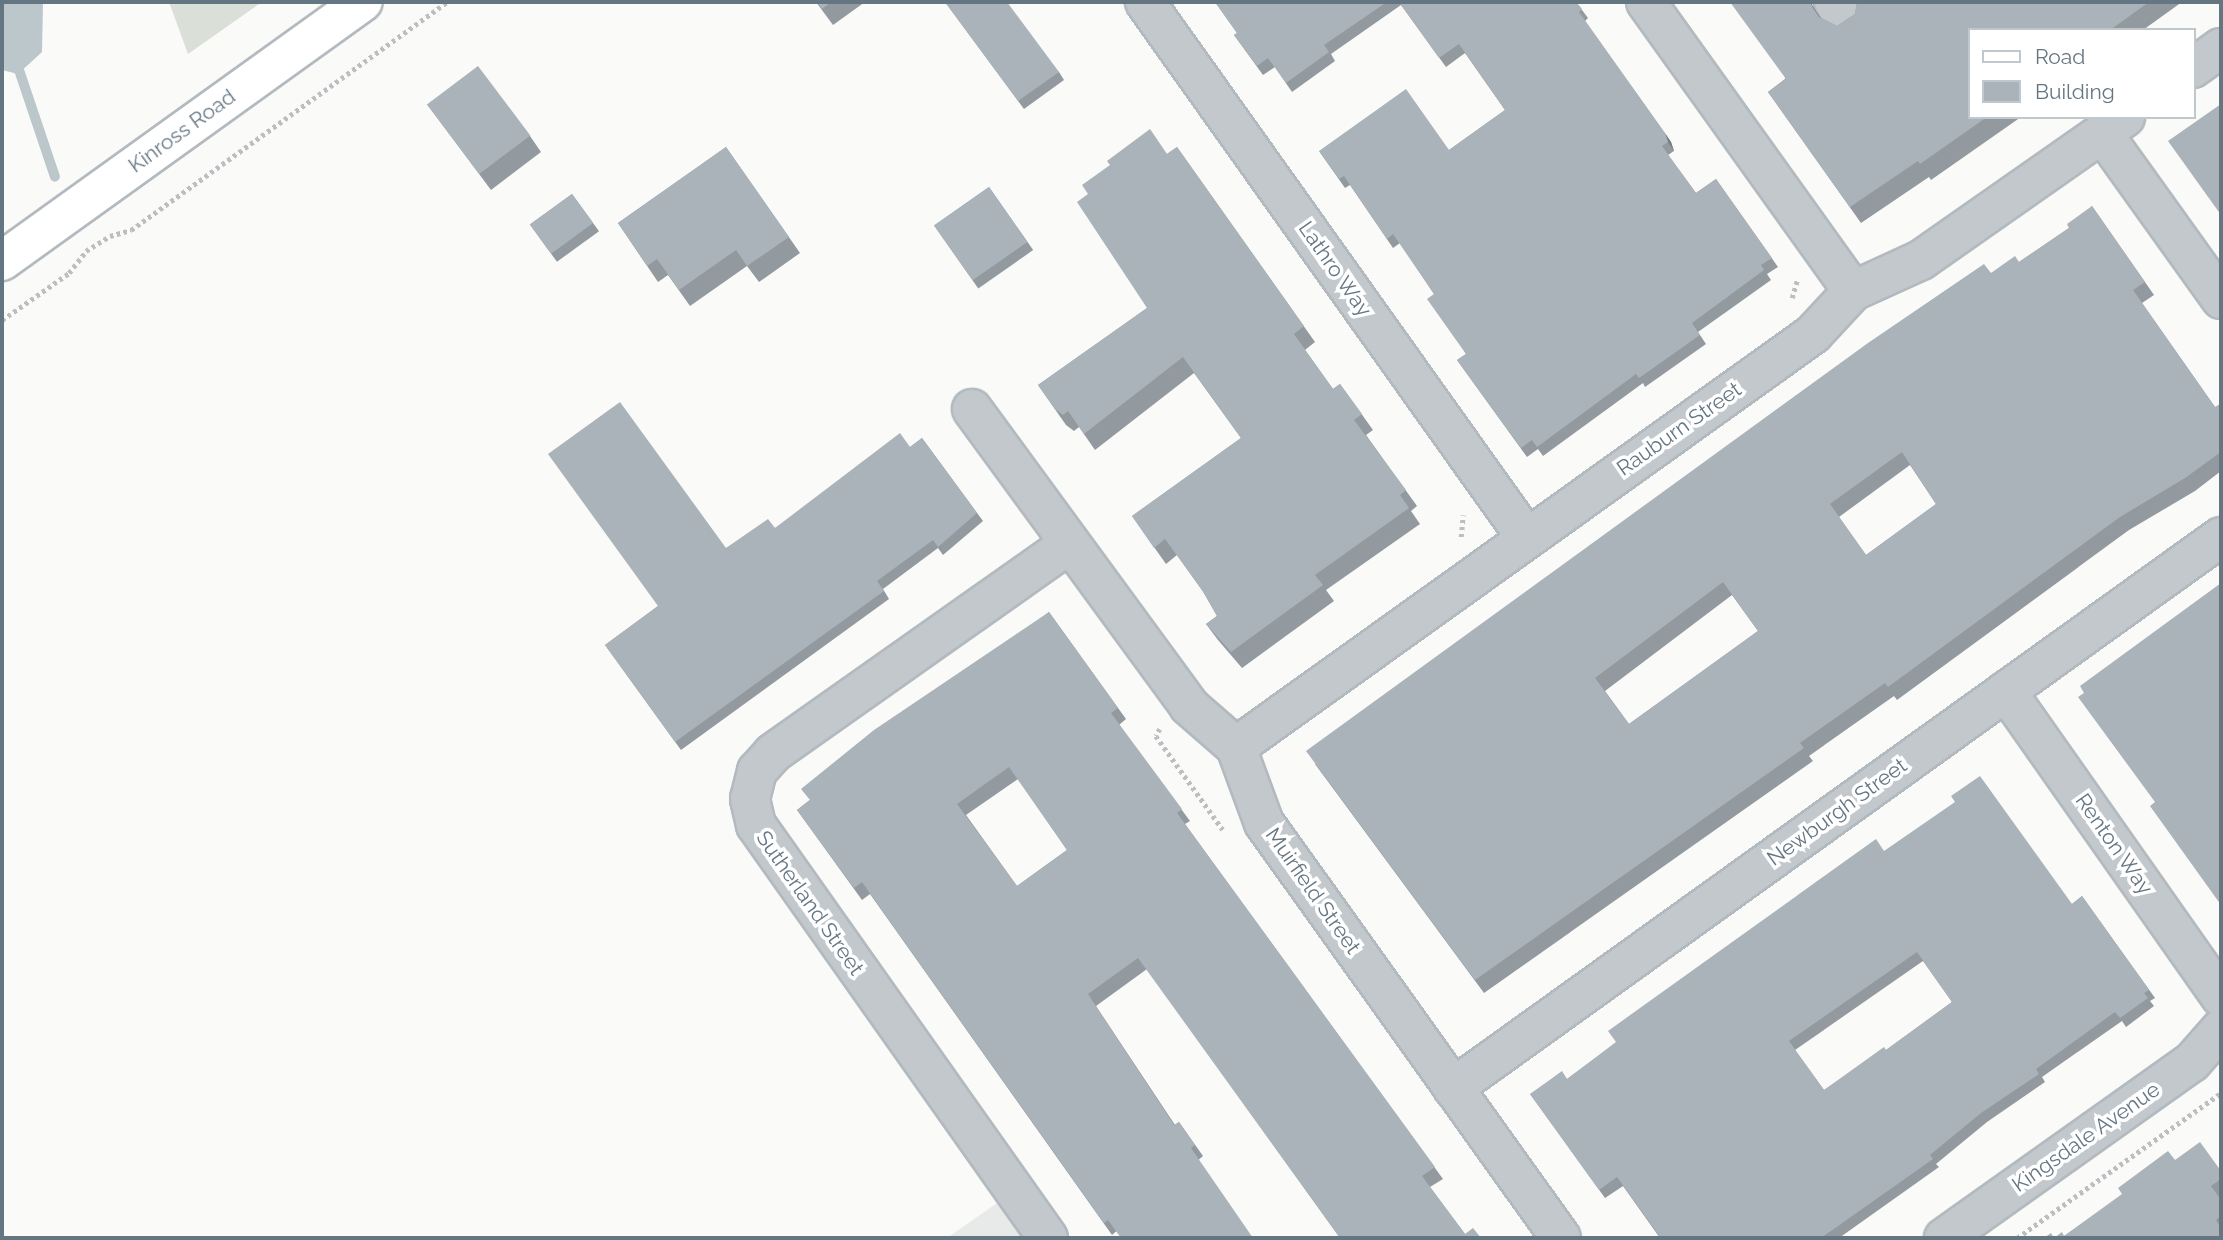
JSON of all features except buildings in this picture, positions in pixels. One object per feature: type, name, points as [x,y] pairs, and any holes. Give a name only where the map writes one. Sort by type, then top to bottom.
[{"type":"street","name":"Kinross Road","points":[[2,261],[363,2]]},
{"type":"street","name":"Lathro Way","points":[[1145,2],[1526,537]]},
{"type":"street","points":[[1646,2],[1853,291]]},
{"type":"street","points":[[2195,67],[2221,48]]},
{"type":"street","name":"Rauburn Street","points":[[1236,747],[1813,334],[1853,291],[1921,260],[2114,126]]},
{"type":"street","points":[[2114,126],[2221,299]]},
{"type":"street","name":"Muirfield Street","points":[[972,409],[1189,706],[1236,747],[1264,823],[1561,1238]]},
{"type":"street","name":"Newburgh Street","points":[[1453,1088],[2221,537]]},
{"type":"street","name":"Sutherland Street","points":[[1048,1238],[756,825],[750,799],[757,771],[773,754],[1069,544]]},
{"type":"street","name":"Renton Way","points":[[2006,691],[2221,997]]},
{"type":"street","name":"Kingsdale Avenue","points":[[1944,1238],[2192,1062],[2221,1030]]},
{"type":"path","points":[[2,320],[69,273],[86,251],[110,236],[131,230],[447,2]]},
{"type":"path","points":[[1459,543],[1463,515],[1468,511]]},
{"type":"path","points":[[2017,1238],[2221,1093]]},
{"type":"shaded area","points":[[2,2],[43,2],[42,52],[18,74],[2,70]]},
{"type":"shaded area","points":[[169,2],[262,2],[188,54]]},
{"type":"shaded area","points":[[997,1203],[1022,1238],[947,1238]]},
{"type":"waterway","points":[[16,61],[55,177]]}]
